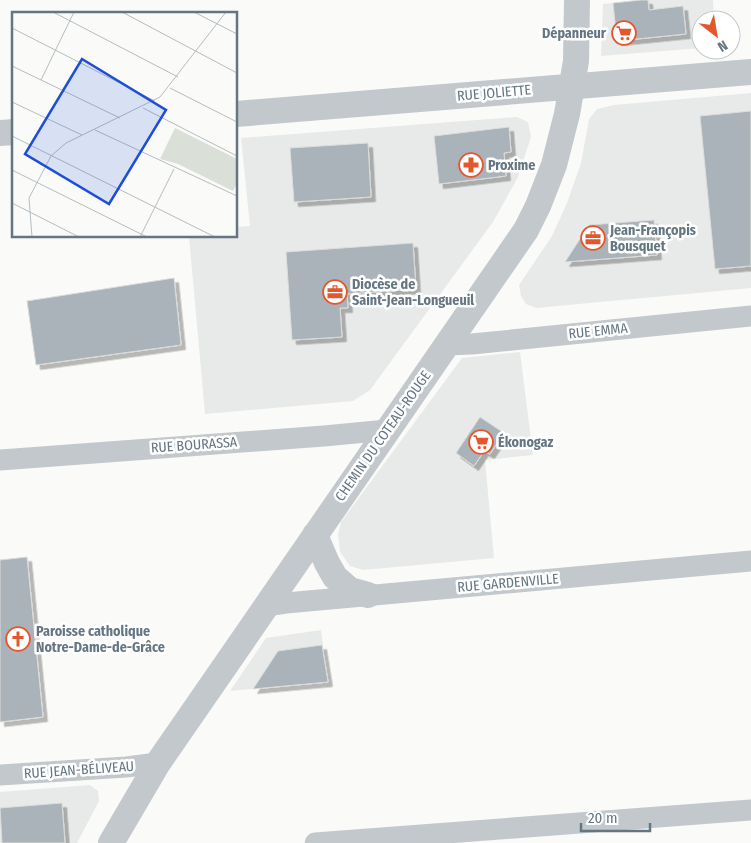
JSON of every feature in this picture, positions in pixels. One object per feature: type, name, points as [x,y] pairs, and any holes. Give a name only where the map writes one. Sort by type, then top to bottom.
[{"type":"street","name":"CHEMIN DU COTEAU-ROUGE","points":[[111,843],[158,763],[526,230],[538,206],[554,165],[567,114],[576,61],[577,0]]},
{"type":"street","name":"RUE JOLIETTE","points":[[238,114],[751,72]]},
{"type":"street","name":"RUE EMMA","points":[[446,345],[751,316]]},
{"type":"street","name":"RUE BOURASSA","points":[[0,460],[387,430]]},
{"type":"street","points":[[315,535],[335,577],[350,590],[368,595]]},
{"type":"street","name":"RUE GARDENVILLE","points":[[266,606],[368,595],[751,561]]},
{"type":"street","name":"RUE JEAN-BÉLIVEAU","points":[[0,775],[126,767],[158,763]]},
{"type":"street","points":[[314,843],[751,810]]},
{"type":"shaded area","points":[[641,0],[713,0],[714,10],[691,10],[691,49],[601,56],[603,4]]},
{"type":"shaded area","points":[[751,93],[751,288],[536,308],[526,304],[521,296],[519,285],[552,236],[567,203],[581,163],[589,119],[597,109],[614,105]]},
{"type":"shaded area","points":[[517,117],[528,122],[531,137],[518,177],[493,222],[370,390],[353,401],[205,414],[189,238],[238,238],[238,227],[250,226],[241,138]]},
{"type":"shaded area","points":[[520,352],[533,455],[485,460],[494,558],[363,570],[350,566],[340,552],[338,534],[341,522],[462,358]]},
{"type":"shaded area","points":[[321,630],[328,682],[230,691],[266,638]]},
{"type":"shaded area","points":[[90,785],[98,791],[99,801],[77,843],[0,843],[0,792]]},
{"type":"building","points":[[648,0],[649,10],[683,6],[686,34],[617,41],[613,3]]},
{"type":"building","points":[[751,111],[751,266],[715,269],[700,116]]},
{"type":"building","name":"Proxime","points":[[509,127],[511,152],[504,153],[506,176],[439,184],[434,136]]},
{"type":"building","points":[[368,143],[371,197],[294,202],[290,148]]},
{"type":"building","points":[[654,220],[657,255],[565,262],[589,225]]},
{"type":"building","name":"Diocèse de Saint-Jean-Longueuil","points":[[413,243],[416,289],[347,294],[348,308],[340,308],[342,337],[292,340],[286,252]]},
{"type":"building","points":[[174,278],[181,345],[36,365],[27,301]]},
{"type":"building","name":"Ékonogaz","points":[[480,417],[504,433],[490,454],[484,451],[474,466],[456,453]]},
{"type":"building","name":"Paroisse catholique Notre-Dame-de-Grâce","points":[[27,557],[43,717],[0,722],[0,560]]},
{"type":"building","points":[[322,645],[328,682],[253,689],[278,651]]},
{"type":"building","points":[[62,803],[65,843],[2,843],[0,808]]},
{"type":"place","name":"Dépanneur","points":[[624,33]]},
{"type":"place","name":"Proxime","points":[[471,165]]},
{"type":"place","name":"Jean-Françopis Bousquet","points":[[593,238]]},
{"type":"place","name":"Diocèse de Saint-Jean-Longueuil","points":[[335,292]]},
{"type":"place","name":"Ékonogaz","points":[[481,442]]},
{"type":"place","name":"Paroisse catholique Notre-Dame-de-Grâce","points":[[18,639]]}]
